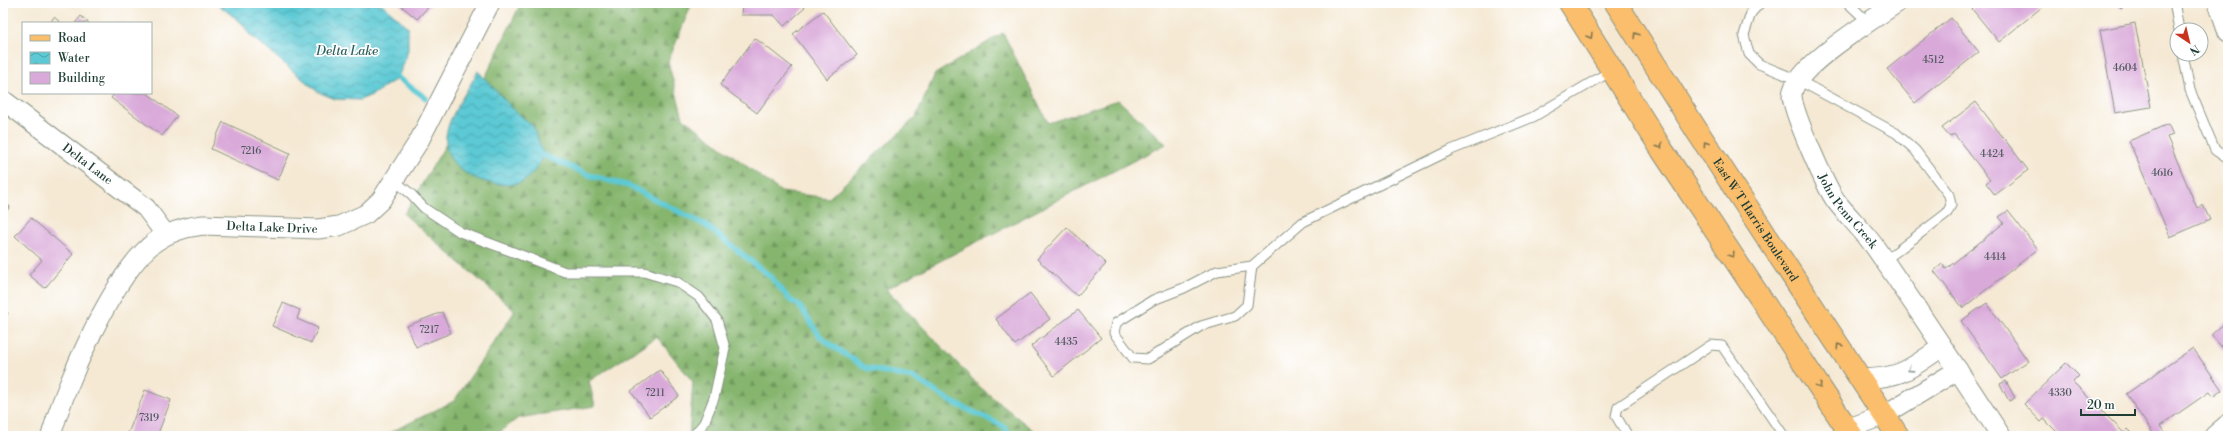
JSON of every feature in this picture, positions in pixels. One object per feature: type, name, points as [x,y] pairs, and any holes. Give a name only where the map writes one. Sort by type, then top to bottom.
[{"type":"main road","points":[[1570,3],[1611,71],[1844,434]]},
{"type":"main road","name":"East W T Harris Boulevard","points":[[1616,3],[1697,131],[1898,436]]},
{"type":"street","name":"Delta Lake Drive","points":[[51,436],[77,365],[99,319],[125,276],[142,254],[166,235],[188,227],[203,225],[318,228],[339,226],[366,214],[381,200],[419,141],[490,3]]},
{"type":"street","name":"John Penn Creek","points":[[1897,3],[1815,61],[1798,80],[1792,95],[1798,119],[1835,200],[1863,231],[2001,436]]},
{"type":"street","points":[[2218,3],[2228,32]]},
{"type":"street","name":"Delta Lane","points":[[3,100],[146,208],[166,235]]},
{"type":"street","points":[[1861,379],[1886,378],[1900,374],[1942,347]]},
{"type":"street","points":[[1844,434],[1884,415],[1958,370]]},
{"type":"street","points":[[2214,436],[2228,424]]},
{"type":"lane","points":[[1760,3],[1751,13],[1744,35],[1749,54],[1758,64],[1798,80],[1896,133],[1915,150],[1949,195],[1951,205],[1947,213],[1884,261]]},
{"type":"lane","points":[[1848,3],[1869,23]]},
{"type":"lane","points":[[2177,3],[2175,7],[2178,22]]},
{"type":"lane","points":[[2185,62],[2190,90],[2215,150],[2225,158],[2228,157]]},
{"type":"lane","points":[[1252,266],[1247,305],[1235,316],[1201,326],[1148,359],[1133,358],[1114,333],[1116,323],[1152,300],[1184,288],[1217,271],[1252,266],[1303,222],[1451,150],[1533,117],[1611,71]]},
{"type":"lane","points":[[395,180],[424,208],[460,232],[565,272],[644,272],[677,282],[699,297],[717,320],[725,348],[714,398],[704,423],[693,436]]},
{"type":"lane","points":[[1628,436],[1616,416],[1618,407],[1711,345],[1722,346],[1784,436]]},
{"type":"green space","points":[[521,3],[692,3],[668,62],[683,118],[781,192],[829,198],[916,117],[935,74],[1003,33],[1048,123],[1118,100],[1166,144],[886,289],[981,388],[1040,436],[689,436],[693,382],[657,337],[589,381],[595,406],[518,418],[495,436],[383,436],[454,401],[515,311],[404,214],[481,86]]},
{"type":"water","name":"Delta Lake","points":[[216,3],[381,3],[408,27],[408,50],[398,78],[372,95],[360,100],[335,99],[318,92],[249,34],[242,23]]},
{"type":"water","points":[[478,71],[513,109],[533,126],[544,156],[531,175],[520,183],[508,185],[496,184],[471,176],[460,169],[452,160],[447,149],[446,136],[451,120]]},
{"type":"building","points":[[398,3],[432,3],[417,19]]},
{"type":"building","points":[[742,3],[801,3],[805,8],[784,26],[774,15],[741,15]]},
{"type":"building","points":[[1980,3],[2047,3],[1999,42],[1972,9]]},
{"type":"building","points":[[2116,3],[2128,3],[2121,9]]},
{"type":"building","points":[[823,11],[857,55],[827,79],[793,34]]},
{"type":"building","points":[[81,16],[88,22],[76,22]]},
{"type":"building","points":[[54,17],[60,22],[51,22]]},
{"type":"building","points":[[1951,18],[1979,52],[1915,103],[1887,69]]},
{"type":"building","points":[[2135,23],[2151,107],[2115,113],[2100,30]]},
{"type":"building","points":[[755,38],[792,67],[757,113],[720,85]]},
{"type":"building","points":[[114,94],[148,94],[177,116],[162,136],[111,98]]},
{"type":"building","points":[[1976,102],[2028,170],[1995,195],[1986,183],[1990,180],[1954,134],[1950,137],[1942,128]]},
{"type":"building","points":[[223,122],[290,153],[278,180],[211,149]]},
{"type":"building","points":[[2168,124],[2173,135],[2167,137],[2197,208],[2203,205],[2210,220],[2170,237],[2129,141]]},
{"type":"building","points":[[3,201],[10,207],[3,215]]},
{"type":"building","points":[[2008,211],[2038,249],[1963,308],[1934,271],[1942,264],[1946,269],[2004,223],[1999,217]]},
{"type":"building","points":[[31,218],[73,254],[45,288],[29,275],[42,260],[15,236]]},
{"type":"building","points":[[1067,227],[1106,264],[1077,296],[1037,259]]},
{"type":"building","points":[[1030,293],[1050,319],[1015,345],[996,319]]},
{"type":"building","points":[[283,303],[300,310],[297,319],[318,328],[311,343],[272,326]]},
{"type":"building","points":[[1987,303],[2028,361],[2002,379],[1961,321]]},
{"type":"building","points":[[3,309],[8,313],[3,321]]},
{"type":"building","points":[[1078,310],[1101,338],[1054,376],[1031,346]]},
{"type":"building","points":[[442,312],[451,333],[416,347],[407,326]]},
{"type":"building","points":[[2228,320],[2228,354],[2211,335]]},
{"type":"building","points":[[2193,348],[2222,390],[2213,397],[2209,392],[2160,426],[2165,433],[2155,436],[2126,394]]},
{"type":"building","points":[[2066,363],[2079,376],[2073,382],[2124,433],[2128,429],[2135,436],[2061,436],[2044,419],[2041,422],[2024,404]]},
{"type":"building","points":[[660,370],[679,396],[650,417],[631,391]]},
{"type":"building","points":[[2006,381],[2015,398],[2009,401],[2000,384]]},
{"type":"building","points":[[145,390],[171,400],[157,436],[127,436]]},
{"type":"waterway","points":[[395,71],[398,78],[426,98]]},
{"type":"waterway","points":[[538,153],[589,175],[629,186],[705,225],[770,276],[791,301],[798,304],[820,336],[831,345],[866,368],[914,378],[952,402],[1001,425],[1013,436]]}]
